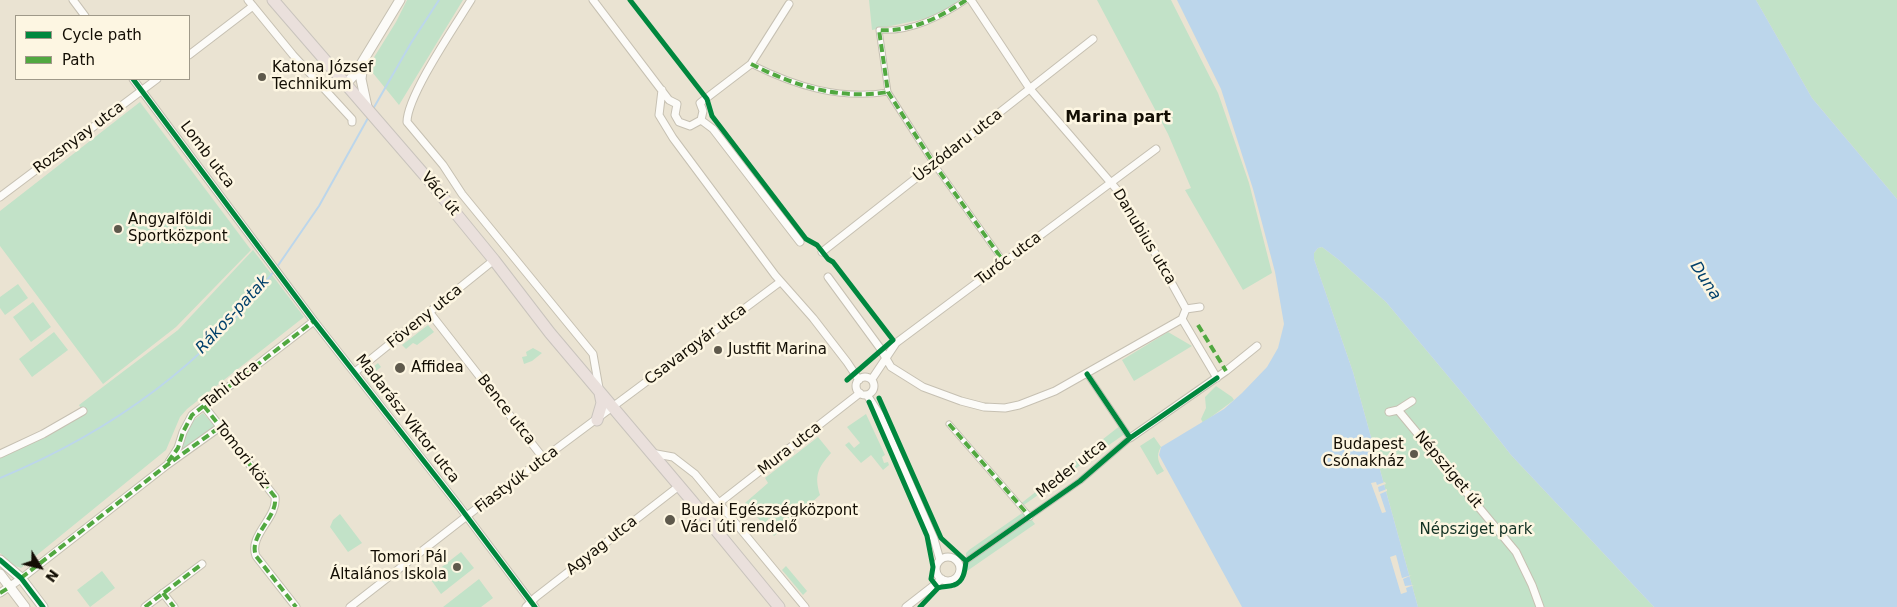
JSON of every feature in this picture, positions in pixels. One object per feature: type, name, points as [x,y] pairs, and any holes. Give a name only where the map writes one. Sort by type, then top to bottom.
[{"type":"main road","name":"Váci út","points":[[272,0],[382,124],[494,260],[550,333],[778,607]]},
{"type":"main road","points":[[597,420],[602,403],[600,393]]},
{"type":"street","points":[[73,0],[84,15]]},
{"type":"street","points":[[346,84],[364,59],[400,0]]},
{"type":"street","name":"Váci út","points":[[471,0],[414,95],[407,114],[407,122],[443,165],[462,194],[594,354],[600,393]]},
{"type":"street","points":[[593,0],[669,100],[677,104],[674,111],[676,118],[686,126],[694,125],[700,120],[703,112],[700,103],[751,64],[789,4]]},
{"type":"street","points":[[966,0],[952,10],[927,21],[908,27],[879,30],[888,92],[934,164],[1004,262]]},
{"type":"street","name":"Danubius utca","points":[[971,0],[1030,89],[1111,183],[1155,253],[1186,309]]},
{"type":"street","points":[[190,54],[250,3],[293,55],[352,119],[352,122]]},
{"type":"street","name":"Úszódaru utca","points":[[822,252],[1093,39]]},
{"type":"street","points":[[364,59],[361,79],[367,107]]},
{"type":"street","points":[[751,64],[798,85],[816,90],[868,95],[888,92]]},
{"type":"street","name":"Lomb utca","points":[[134,80],[260,247]]},
{"type":"street","name":"Rozsnyay utca","points":[[0,197],[156,80]]},
{"type":"street","points":[[662,90],[659,116],[670,133],[780,282],[813,318],[861,378],[872,379],[875,387],[866,393]]},
{"type":"street","points":[[700,120],[713,129],[800,242]]},
{"type":"street","name":"Turóc utca","points":[[872,379],[896,343],[1156,149]]},
{"type":"street","name":"Madarász Viktor utca","points":[[260,247],[314,321],[459,506],[531,606]]},
{"type":"street","name":"Föveny utca","points":[[355,372],[494,260]]},
{"type":"street","points":[[828,277],[892,367],[923,387],[967,403],[994,408],[1006,408],[1033,401],[1086,374],[1182,319],[1186,309],[1200,306]]},
{"type":"street","name":"Csavargyár utca","points":[[613,408],[780,282]]},
{"type":"street","name":"Bence utca","points":[[430,313],[544,459]]},
{"type":"street","points":[[1182,319],[1217,378]]},
{"type":"street","name":"Tahi utca","points":[[167,465],[178,448],[192,415],[314,321]]},
{"type":"street","name":"Meder utca","points":[[966,561],[1030,517],[1080,480],[1130,438],[1217,378],[1257,346]]},
{"type":"street","points":[[1086,374],[1130,438]]},
{"type":"street","points":[[861,378],[856,388],[866,393],[880,415],[943,559]]},
{"type":"street","name":"Mura utca","points":[[719,503],[866,393]]},
{"type":"street","points":[[1389,412],[1398,410],[1412,401]]},
{"type":"street","name":"Tomori köz","points":[[204,406],[275,497],[274,508],[255,542],[254,549],[256,556],[296,607]]},
{"type":"street","name":"Fiastyúk utca","points":[[350,607],[481,505],[613,408]]},
{"type":"street","name":"Népsziget út","points":[[1398,410],[1516,552],[1532,584],[1540,607]]},
{"type":"street","points":[[0,454],[43,434],[83,411]]},
{"type":"street","points":[[949,424],[1030,517]]},
{"type":"street","name":"Tahi utca","points":[[0,593],[167,465],[220,427]]},
{"type":"street","points":[[650,453],[673,457],[695,474],[805,607]]},
{"type":"street","name":"Agyag utca","points":[[531,606],[536,597],[679,486]]},
{"type":"street","points":[[459,506],[471,508],[481,505]]},
{"type":"street","points":[[940,577],[950,580],[954,579],[960,570],[956,560],[943,559]]},
{"type":"street","points":[[940,577],[937,566],[943,559]]},
{"type":"street","points":[[0,560],[21,578],[43,607]]},
{"type":"street","points":[[145,607],[202,564]]},
{"type":"street","points":[[0,574],[25,607]]},
{"type":"street","points":[[909,605],[940,577]]},
{"type":"street","points":[[163,593],[174,607]]},
{"type":"green space","points":[[407,0],[463,0],[399,105],[368,67],[396,22]]},
{"type":"green space","points":[[869,0],[959,0],[961,2],[928,18],[872,30]]},
{"type":"green space","points":[[1097,0],[1171,0],[1218,93],[1249,183],[1272,273],[1243,290],[1185,190],[1191,188],[1168,134]]},
{"type":"green space","points":[[1756,0],[1897,0],[1897,199],[1812,98]]},
{"type":"green space","name":"Angyalföldi Sportközpont","points":[[140,102],[251,250],[176,327],[103,384],[0,246],[0,211]]},
{"type":"green space","name":"Népsziget park","points":[[1322,247],[1386,302],[1511,455],[1654,607],[1418,607],[1353,372],[1314,259],[1314,253],[1318,248]]},
{"type":"green space","points":[[253,250],[304,317],[187,409],[180,417],[166,450],[21,568],[15,566],[0,553],[0,454],[82,410],[79,405],[178,330]]},
{"type":"green space","points":[[18,284],[28,298],[5,315],[0,308],[0,297]]},
{"type":"green space","points":[[33,302],[51,327],[31,342],[13,317]]},
{"type":"green space","points":[[428,325],[434,332],[417,345],[413,343],[406,349],[402,345]]},
{"type":"green space","points":[[54,332],[68,350],[32,377],[19,359]]},
{"type":"green space","points":[[1168,332],[1192,346],[1134,381],[1122,360]]},
{"type":"green space","points":[[533,348],[542,353],[532,361],[524,364],[522,357],[527,356],[526,352]]},
{"type":"green space","points":[[378,363],[381,367],[372,374],[385,391],[380,394],[364,374]]},
{"type":"green space","points":[[1216,386],[1234,400],[1203,423],[1201,419],[1206,408],[1205,397]]},
{"type":"green space","points":[[203,413],[214,427],[182,452],[180,450],[190,423]]},
{"type":"green space","points":[[866,414],[885,455],[882,457],[884,463],[888,462],[889,465],[883,470],[871,455],[861,463],[845,445],[849,442],[854,448],[860,443],[847,427]]},
{"type":"green space","points":[[1121,425],[1126,433],[1021,507],[1019,505]]},
{"type":"green space","points":[[818,437],[831,453],[818,472],[817,482],[820,495],[774,536],[766,527],[769,525],[772,529],[776,526],[769,518],[764,525],[745,503],[768,483],[765,478]]},
{"type":"green space","points":[[1154,437],[1161,447],[1158,456],[1164,471],[1157,475],[1140,446]]},
{"type":"green space","points":[[1025,511],[1035,524],[967,571],[966,553]]},
{"type":"green space","points":[[340,514],[362,543],[348,552],[330,527],[333,520]]},
{"type":"green space","points":[[461,552],[474,568],[441,594],[429,577]]},
{"type":"green space","points":[[786,566],[807,591],[803,595],[782,570]]},
{"type":"green space","points":[[102,571],[115,588],[90,607],[77,590]]},
{"type":"green space","points":[[479,579],[493,598],[481,607],[443,607]]},
{"type":"water","name":"Duna","points":[[1177,0],[1756,0],[1812,98],[1897,199],[1897,607],[1654,607],[1511,455],[1386,302],[1322,247],[1318,248],[1314,253],[1314,259],[1353,372],[1418,607],[1242,607],[1159,455],[1161,447],[1224,409],[1267,367],[1278,348],[1284,324],[1275,272],[1253,189],[1221,89]]},
{"type":"pier","points":[[1376,482],[1377,485],[1385,482],[1386,484],[1378,487],[1379,492],[1387,489],[1387,491],[1380,494],[1386,512],[1382,513],[1371,483]]},
{"type":"pier","points":[[1396,555],[1402,578],[1412,575],[1403,579],[1405,586],[1414,585],[1406,588],[1407,592],[1401,594],[1390,557]]},
{"type":"waterway","name":"Rákos-patak","points":[[373,109],[411,43],[439,0]]},
{"type":"waterway","name":"Rákos-patak","points":[[277,267],[319,206],[368,118]]},
{"type":"waterway","name":"Rákos-patak","points":[[0,478],[79,440],[116,418],[151,393],[217,337],[247,305],[274,271]]},
{"type":"marked path","points":[[966,0],[947,12],[914,26],[902,29],[879,30],[888,92],[934,164],[1004,262]]},
{"type":"marked path","points":[[751,64],[784,79],[818,89],[852,94],[888,92]]},
{"type":"marked path","points":[[168,462],[178,448],[183,432],[192,415],[314,321]]},
{"type":"marked path","points":[[1198,325],[1226,371]]},
{"type":"marked path","points":[[204,406],[275,497],[275,505],[272,512],[256,541],[256,556],[296,607]]},
{"type":"marked path","points":[[949,424],[1030,517]]},
{"type":"marked path","points":[[21,578],[167,465],[220,427]]},
{"type":"marked path","points":[[145,607],[202,564]]},
{"type":"marked path","points":[[0,593],[10,587]]},
{"type":"marked path","points":[[163,593],[174,607]]},
{"type":"cycle path","points":[[630,0],[707,99],[712,116],[806,239],[817,245],[828,259],[833,262],[893,340],[847,380]]},
{"type":"cycle path","points":[[134,80],[314,321],[459,506],[535,607]]},
{"type":"cycle path","points":[[1087,374],[1130,438]]},
{"type":"cycle path","points":[[966,561],[1080,481],[1130,438],[1217,378]]},
{"type":"cycle path","points":[[879,398],[941,538],[966,561]]},
{"type":"cycle path","points":[[869,402],[927,536],[933,567],[931,579],[938,588]]},
{"type":"cycle path","points":[[0,560],[21,578],[43,607]]},
{"type":"cycle path","points":[[920,607],[938,588],[952,586],[960,581],[966,561]]},
{"type":"place","name":"Katona József Technikum","points":[[262,77]]},
{"type":"place","name":"Angyalföldi Sportközpont","points":[[118,229]]},
{"type":"place","name":"Justfit Marina","points":[[718,350]]},
{"type":"place","name":"Affidea","points":[[400,368]]},
{"type":"place","name":"Budapest Csónakház","points":[[1414,454]]},
{"type":"place","name":"Budai Egészségközpont Váci úti rendelő","points":[[670,520]]},
{"type":"place","name":"Tomori Pál Általános Iskola","points":[[457,567]]},
{"type":"district","name":"Marina part","points":[[1118,118]]}]
